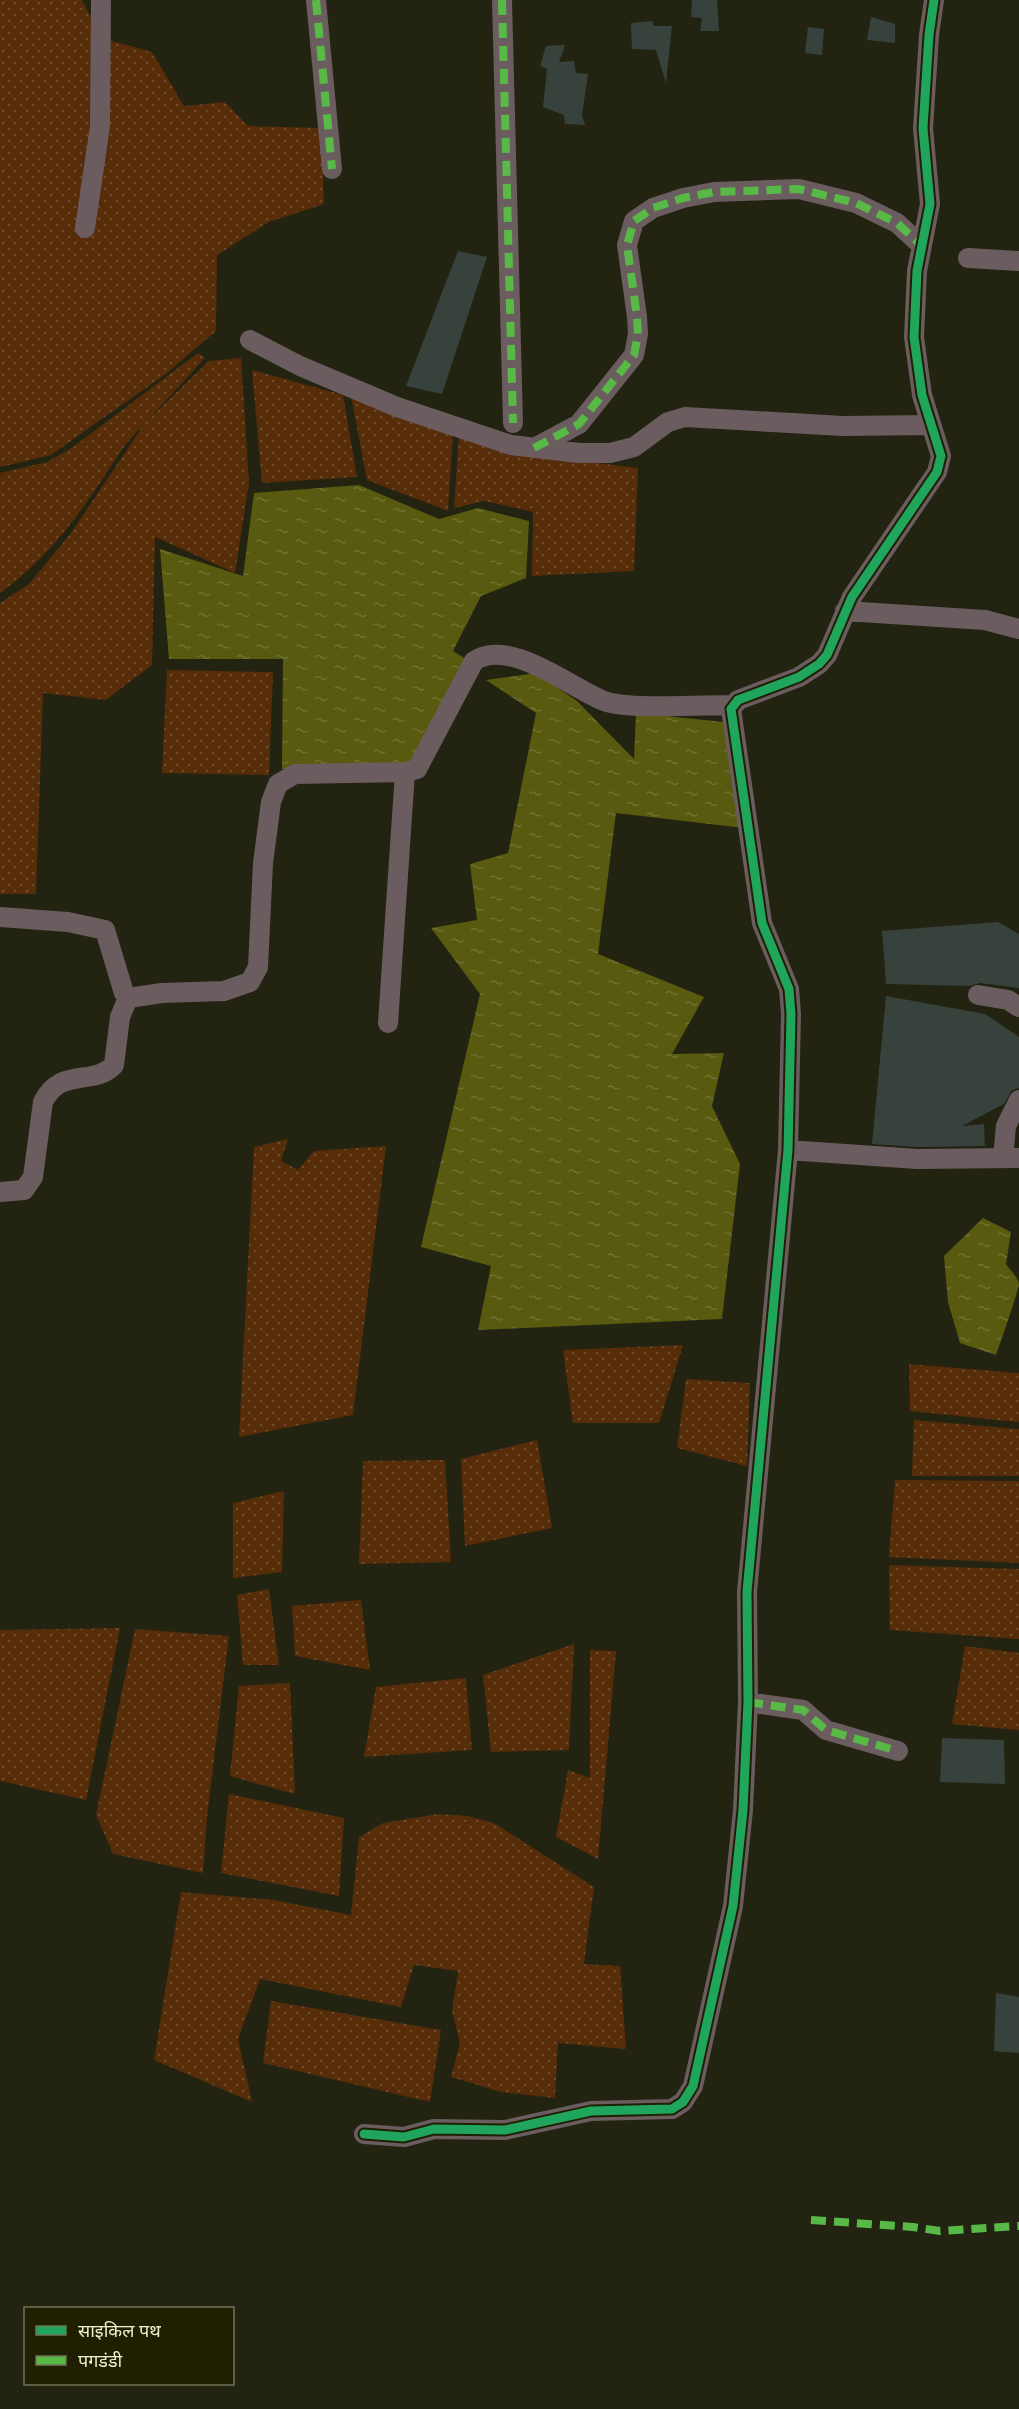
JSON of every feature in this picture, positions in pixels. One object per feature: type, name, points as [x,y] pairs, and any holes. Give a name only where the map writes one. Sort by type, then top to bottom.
[{"type":"street","points":[[85,228],[100,126],[101,0]]},
{"type":"street","points":[[316,0],[332,169]]},
{"type":"street","points":[[502,0],[513,423]]},
{"type":"street","points":[[364,2134],[404,2137],[434,2129],[505,2130],[579,2113],[672,2109],[683,2102],[696,2074],[733,1906],[743,1810],[748,1702],[746,1629],[748,1570],[788,1150],[791,1014],[789,989],[762,923],[730,712],[732,705],[738,700],[799,677],[819,664],[827,655],[845,611],[937,472],[941,456],[922,395],[914,337],[921,245],[930,204],[923,128],[929,35],[934,0]]},
{"type":"street","points":[[534,448],[579,424],[634,354],[637,325],[627,245],[634,221],[653,208],[683,198],[714,192],[799,189],[856,203],[897,223],[921,245]]},
{"type":"street","points":[[968,258],[1019,261]]},
{"type":"street","points":[[250,340],[300,366],[397,407],[511,445],[534,448],[610,453],[634,447],[669,422],[685,417],[843,426],[930,424]]},
{"type":"street","points":[[845,611],[985,620],[1019,629]]},
{"type":"street","points":[[128,998],[162,993],[224,991],[250,982],[258,968],[263,863],[271,802],[278,784],[295,774],[405,772],[421,766],[474,661],[484,655],[510,657],[537,666],[589,694],[616,705],[732,705]]},
{"type":"street","points":[[388,1023],[405,772]]},
{"type":"street","points":[[0,917],[68,921],[105,930],[124,993],[128,998]]},
{"type":"street","points":[[978,995],[1008,1000],[1019,1006]]},
{"type":"street","points":[[0,1192],[24,1190],[33,1177],[43,1102],[48,1091],[63,1081],[106,1071],[114,1065],[120,1017],[128,998]]},
{"type":"street","points":[[788,1150],[917,1160],[1011,1158],[1006,1126],[1019,1100]]},
{"type":"street","points":[[748,1702],[803,1710],[826,1730],[898,1751]]},
{"type":"shaded area","points":[[0,0],[82,0],[101,38],[152,52],[184,106],[225,102],[248,126],[321,128],[324,204],[269,222],[217,255],[216,331],[167,373],[51,455],[0,467]]},
{"type":"shaded area","points":[[198,353],[205,358],[148,420],[209,361],[241,358],[249,483],[235,573],[155,537],[152,665],[106,700],[43,693],[36,894],[0,894],[0,603],[29,584],[71,533],[143,426],[122,450],[61,536],[26,572],[0,593],[0,473],[47,462],[73,447]]},
{"type":"shaded area","points":[[252,370],[343,395],[357,477],[262,483]]},
{"type":"shaded area","points":[[351,396],[453,433],[448,511],[367,480]]},
{"type":"shaded area","points":[[459,435],[557,458],[638,468],[634,571],[532,576],[533,512],[484,501],[454,508]]},
{"type":"shaded area","points":[[167,670],[273,672],[269,775],[162,773]]},
{"type":"shaded area","points":[[288,1139],[281,1161],[298,1170],[314,1151],[386,1146],[353,1415],[239,1437],[254,1147]]},
{"type":"shaded area","points":[[683,1345],[659,1423],[573,1423],[563,1350]]},
{"type":"shaded area","points":[[909,1364],[1019,1373],[1019,1422],[910,1411]]},
{"type":"shaded area","points":[[686,1379],[750,1383],[747,1466],[677,1448]]},
{"type":"shaded area","points":[[914,1420],[1019,1429],[1019,1476],[912,1476]]},
{"type":"shaded area","points":[[537,1440],[552,1528],[465,1546],[461,1459]]},
{"type":"shaded area","points":[[445,1460],[451,1562],[359,1564],[363,1461]]},
{"type":"shaded area","points":[[895,1480],[1019,1481],[1019,1563],[889,1557]]},
{"type":"shaded area","points":[[284,1491],[282,1572],[233,1578],[233,1503]]},
{"type":"shaded area","points":[[889,1565],[1019,1569],[1019,1639],[890,1630]]},
{"type":"shaded area","points":[[269,1589],[279,1665],[243,1665],[237,1595]]},
{"type":"shaded area","points":[[361,1600],[370,1670],[295,1656],[292,1606]]},
{"type":"shaded area","points":[[120,1628],[86,1800],[0,1781],[0,1630]]},
{"type":"shaded area","points":[[135,1629],[229,1636],[207,1817],[203,1873],[113,1854],[96,1815]]},
{"type":"shaded area","points":[[574,1644],[569,1750],[491,1752],[483,1675]]},
{"type":"shaded area","points":[[965,1646],[1019,1653],[1019,1730],[952,1724]]},
{"type":"shaded area","points":[[590,1650],[616,1651],[598,1859],[556,1837],[568,1770],[590,1778]]},
{"type":"shaded area","points":[[466,1678],[472,1750],[364,1757],[376,1687]]},
{"type":"shaded area","points":[[290,1683],[295,1794],[230,1776],[239,1686]]},
{"type":"shaded area","points":[[229,1794],[344,1818],[339,1896],[221,1873]]},
{"type":"shaded area","points":[[438,1814],[468,1816],[494,1823],[594,1887],[584,1964],[620,1966],[626,2049],[558,2043],[555,2098],[501,2092],[451,2077],[460,2043],[452,2011],[458,1971],[414,1965],[401,2007],[260,1979],[238,2039],[252,2102],[154,2060],[181,1892],[274,1900],[351,1915],[359,1837],[383,1823]]},
{"type":"shaded area","points":[[271,2001],[441,2030],[430,2102],[263,2063]]},
{"type":"water","points":[[359,485],[439,519],[478,508],[529,521],[526,578],[481,596],[453,651],[469,661],[417,767],[282,769],[283,659],[169,659],[160,549],[243,576],[254,493]]},
{"type":"water","points":[[536,673],[577,701],[634,759],[636,713],[724,722],[744,828],[616,813],[598,954],[704,997],[672,1054],[724,1053],[712,1106],[740,1164],[722,1319],[478,1330],[491,1266],[421,1247],[480,994],[431,928],[477,920],[470,864],[508,853],[536,713],[486,680]]},
{"type":"water","points":[[983,1218],[1011,1232],[1006,1264],[1016,1276],[1019,1284],[996,1355],[960,1343],[948,1302],[944,1256]]},
{"type":"building","points":[[692,0],[717,0],[719,31],[700,31],[702,18],[691,17]]},
{"type":"building","points":[[871,17],[895,24],[895,43],[867,40]]},
{"type":"building","points":[[653,21],[653,26],[672,26],[666,83],[656,50],[632,49],[631,23]]},
{"type":"building","points":[[808,27],[824,29],[822,55],[805,53]]},
{"type":"building","points":[[565,45],[559,62],[574,61],[576,73],[588,74],[582,115],[585,125],[565,124],[564,115],[543,107],[547,69],[540,66],[546,46]]},
{"type":"building","points":[[458,251],[487,257],[442,394],[406,386]]},
{"type":"building","points":[[998,922],[1019,934],[1019,988],[980,983],[970,986],[886,984],[882,931]]},
{"type":"building","points":[[886,996],[985,1014],[1019,1037],[1019,1088],[1012,1090],[1004,1104],[962,1126],[984,1124],[985,1146],[917,1147],[872,1144]]},
{"type":"building","points":[[942,1738],[1004,1740],[1005,1784],[940,1782]]},
{"type":"building","points":[[996,1993],[1019,1997],[1019,2053],[994,2051]]},
{"type":"marked path","points":[[316,0],[332,169]]},
{"type":"marked path","points":[[502,0],[513,423]]},
{"type":"marked path","points":[[534,448],[579,424],[634,355],[638,334],[637,317],[627,245],[634,221],[653,208],[683,198],[714,192],[799,189],[856,203],[897,223],[921,245]]},
{"type":"marked path","points":[[748,1702],[803,1710],[826,1730],[898,1751]]},
{"type":"marked path","points":[[811,2220],[940,2231],[1019,2226]]},
{"type":"cycle path","points":[[364,2134],[404,2137],[434,2129],[505,2130],[591,2111],[672,2109],[683,2102],[693,2086],[733,1906],[743,1810],[748,1702],[747,1592],[788,1150],[791,1014],[789,989],[762,923],[731,709],[738,700],[799,677],[819,664],[827,655],[852,597],[937,472],[941,456],[922,395],[914,337],[917,271],[930,204],[923,128],[929,35],[934,0]]}]
